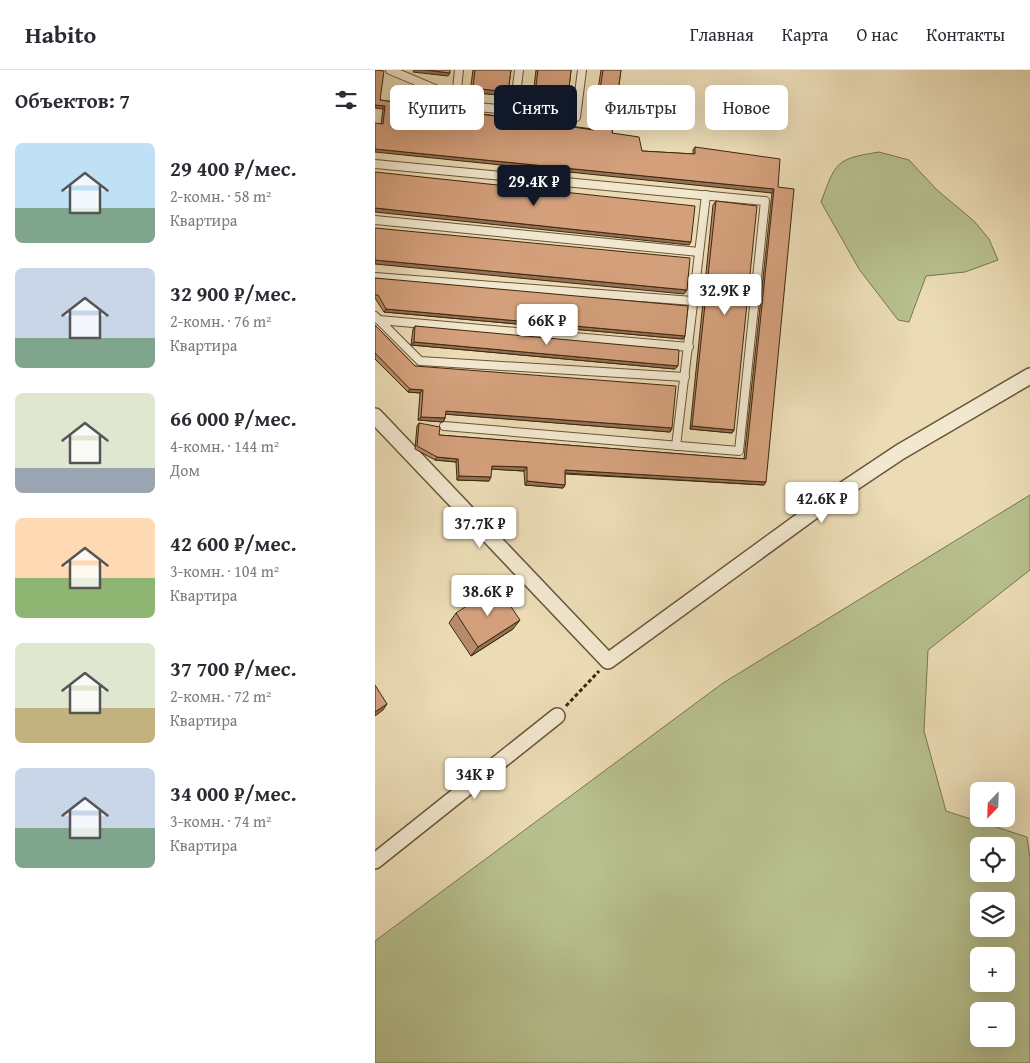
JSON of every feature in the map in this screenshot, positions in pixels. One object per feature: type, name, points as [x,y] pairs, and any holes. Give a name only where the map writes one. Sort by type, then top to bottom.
[{"type":"street","points":[[375,416],[608,661],[840,492],[901,452],[1030,376]]},
{"type":"street","points":[[375,861],[557,716]]},
{"type":"lane","points":[[393,70],[427,85]]},
{"type":"lane","points":[[457,85],[459,70]]},
{"type":"lane","points":[[517,85],[519,70]]},
{"type":"lane","points":[[577,109],[582,70]]},
{"type":"lane","points":[[375,164],[765,201],[739,451],[444,426]]},
{"type":"lane","points":[[676,446],[706,195]]},
{"type":"lane","points":[[375,220],[699,252]]},
{"type":"lane","points":[[375,277],[693,301]]},
{"type":"lane","points":[[377,318],[419,361],[685,378]]},
{"type":"lane","points":[[377,318],[689,346]]},
{"type":"path","points":[[557,716],[608,661]]},
{"type":"green space","points":[[879,152],[909,160],[937,190],[974,221],[989,239],[998,260],[965,272],[926,276],[909,322],[898,320],[859,269],[821,202],[830,178],[839,165],[853,157]]},
{"type":"green space","points":[[1030,495],[1030,570],[928,650],[924,731],[946,811],[970,819],[970,828],[999,828],[1027,837],[1030,858],[1030,1063],[375,1063],[375,941],[723,683]]},
{"type":"building","points":[[375,70],[384,71],[380,100],[390,101],[390,130],[484,130],[484,115],[494,116],[494,130],[577,130],[577,128],[587,130],[612,130],[612,133],[639,137],[642,151],[695,154],[695,147],[780,159],[778,187],[794,189],[766,482],[565,470],[565,485],[527,481],[527,467],[492,466],[491,477],[459,476],[458,459],[437,457],[417,446],[419,423],[440,427],[439,435],[746,459],[774,189],[375,149],[375,123],[383,124],[385,106],[375,105]]},
{"type":"building","points":[[426,70],[450,70],[450,73]]},
{"type":"building","points":[[475,70],[511,70],[509,85],[494,85],[494,90],[484,89],[484,85],[473,85]]},
{"type":"building","points":[[538,70],[571,70],[569,85],[536,85]]},
{"type":"building","points":[[603,70],[621,70],[619,85],[601,85]]},
{"type":"building","points":[[375,172],[695,206],[691,242],[375,208]]},
{"type":"building","points":[[716,201],[757,206],[734,430],[692,426]]},
{"type":"building","points":[[375,228],[690,258],[687,290],[375,260]]},
{"type":"building","points":[[375,278],[688,306],[685,336],[386,309],[378,295],[375,295]]},
{"type":"building","points":[[375,325],[415,366],[676,386],[672,428],[446,411],[445,418],[421,417],[423,390],[410,389],[375,353]]},
{"type":"building","points":[[415,326],[679,350],[678,366],[414,342]]},
{"type":"building","points":[[497,586],[520,620],[478,647],[456,613]]},
{"type":"building","points":[[375,685],[387,704],[375,712]]}]
